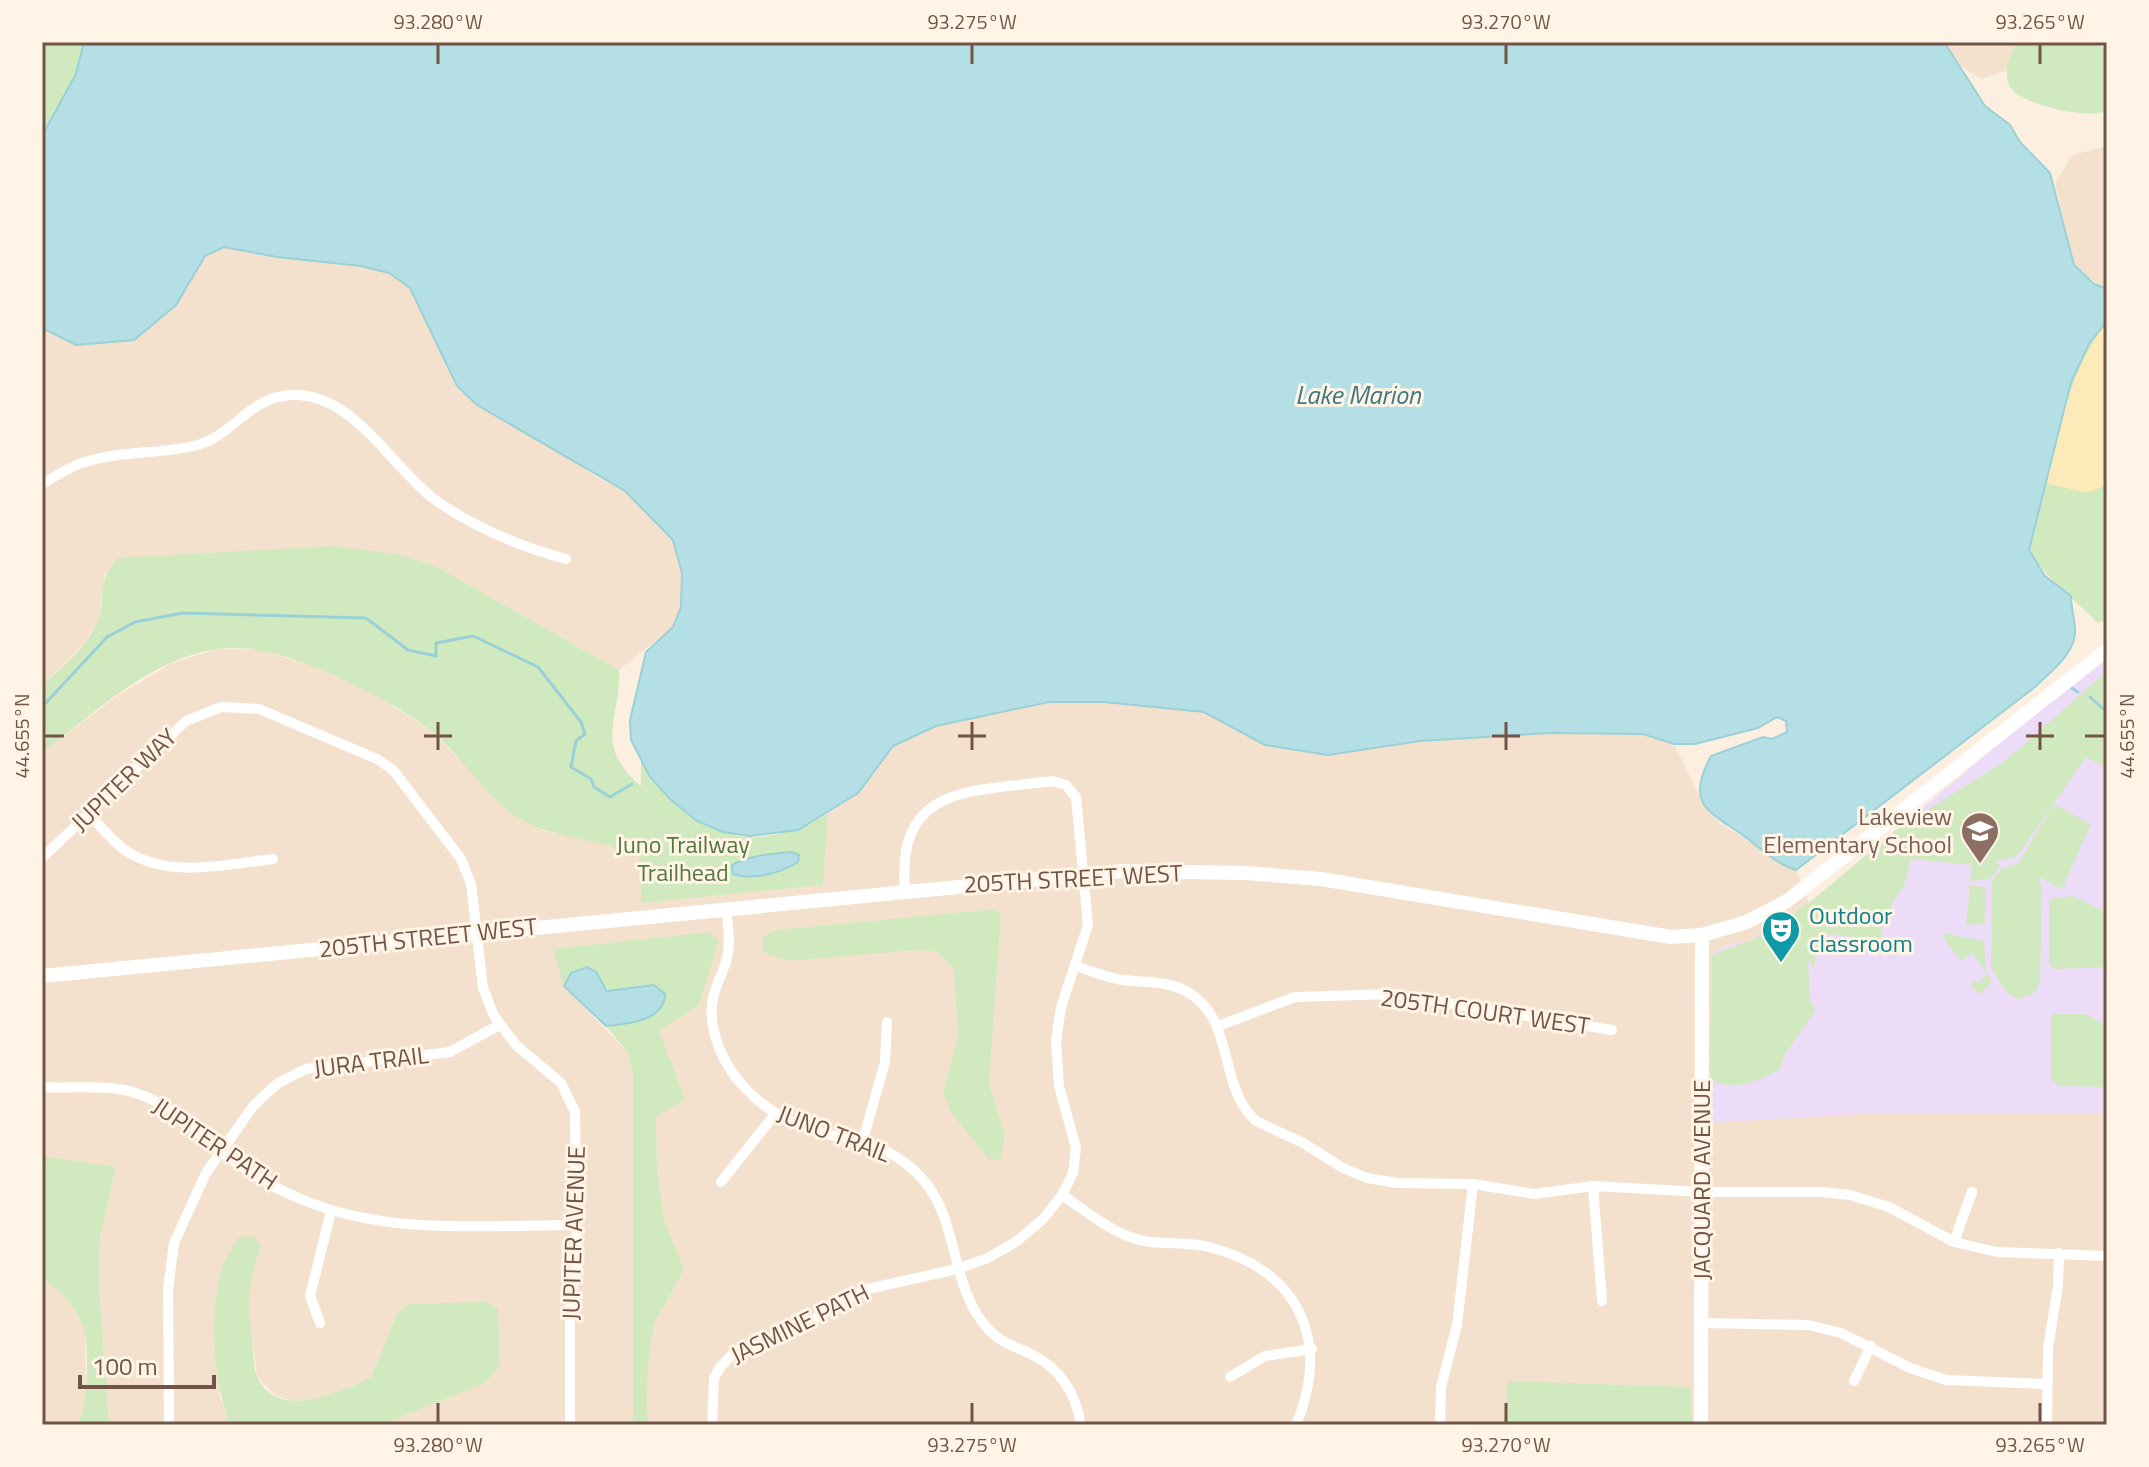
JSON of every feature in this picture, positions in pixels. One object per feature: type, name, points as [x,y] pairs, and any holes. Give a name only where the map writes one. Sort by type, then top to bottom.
[{"type":"street","points":[[42,484],[88,461],[204,443],[260,403],[284,396],[313,396],[351,417],[409,478],[441,504],[524,546],[566,559]]},
{"type":"street","name":"205TH STREET WEST","points":[[42,976],[1084,873],[1204,872],[1321,879],[1639,934],[1702,935],[1747,922],[1787,901],[2106,651]]},
{"type":"street","name":"JUPITER WAY","points":[[42,858],[186,721],[221,707],[259,709],[377,759],[393,770],[461,859],[471,884],[476,933]]},
{"type":"street","name":"JASMINE PATH","points":[[712,1425],[714,1378],[723,1362],[737,1350],[791,1333],[863,1290],[957,1269],[988,1258],[1017,1241],[1062,1195],[1073,1173],[1076,1148],[1059,1086],[1056,1041],[1061,1007],[1088,925],[1076,797],[1066,785],[1052,781],[959,794],[931,807],[915,822],[906,842],[905,890]]},
{"type":"street","points":[[88,813],[126,851],[156,866],[180,868],[273,859]]},
{"type":"street","name":"JUNO TRAIL","points":[[726,908],[728,947],[711,1003],[714,1033],[728,1067],[741,1084],[775,1114],[808,1129],[863,1140],[897,1156],[926,1184],[942,1213],[969,1305],[990,1332],[1045,1362],[1061,1377],[1072,1394],[1081,1425]]},
{"type":"street","name":"JUPITER AVENUE","points":[[476,933],[483,988],[499,1025],[516,1045],[550,1070],[570,1097],[578,1130],[577,1266],[570,1302],[570,1425]]},
{"type":"street","name":"JACQUARD AVENUE","points":[[1701,1425],[1702,935]]},
{"type":"street","points":[[1075,966],[1116,979],[1183,989],[1205,1004],[1218,1026],[1236,1096],[1256,1121],[1367,1178],[1397,1183],[1473,1184],[1534,1194],[1593,1186],[1850,1195],[1889,1207],[1954,1242],[1997,1252],[2107,1256]]},
{"type":"street","name":"205TH COURT WEST","points":[[1218,1026],[1295,997],[1391,994],[1612,1030]]},
{"type":"street","points":[[863,1140],[885,1062],[887,1022]]},
{"type":"street","name":"JURA TRAIL","points":[[169,1425],[168,1289],[172,1254],[193,1197],[220,1151],[261,1097],[296,1073],[328,1064],[450,1052],[499,1025]]},
{"type":"street","name":"JUPITER PATH","points":[[42,1087],[122,1089],[140,1094],[172,1112],[220,1151],[272,1185],[331,1211],[407,1224],[577,1225]]},
{"type":"street","points":[[721,1182],[775,1114]]},
{"type":"street","points":[[1440,1425],[1441,1387],[1457,1325],[1473,1184]]},
{"type":"street","points":[[1593,1186],[1602,1301]]},
{"type":"street","points":[[1954,1242],[1972,1192]]},
{"type":"street","points":[[1062,1195],[1129,1237],[1208,1247],[1257,1266],[1278,1282],[1305,1323],[1312,1349],[1309,1395],[1296,1425]]},
{"type":"street","points":[[320,1323],[310,1296],[331,1211]]},
{"type":"street","points":[[2047,1425],[2047,1384],[2059,1253]]},
{"type":"street","points":[[1702,1323],[1808,1325],[1841,1333],[1910,1368],[1946,1380],[2047,1384]]},
{"type":"street","points":[[1854,1381],[1871,1346]]},
{"type":"street","points":[[1230,1377],[1265,1356],[1312,1349]]},
{"type":"shaded area","points":[[1944,42],[2017,42],[2008,70],[1981,79],[1960,65]]},
{"type":"shaded area","points":[[2107,146],[2107,284],[2102,288],[2074,265],[2055,183],[2073,155]]},
{"type":"shaded area","points":[[224,247],[277,257],[361,266],[389,273],[410,288],[426,321],[561,451],[596,477],[625,491],[673,540],[683,573],[681,606],[673,627],[619,670],[439,568],[334,546],[229,554],[105,572],[98,623],[83,645],[42,686],[42,328],[76,345],[176,305],[205,256]]},
{"type":"shaded area","points":[[218,649],[260,650],[311,666],[369,691],[430,730],[513,814],[544,831],[620,847],[641,858],[641,903],[822,885],[828,814],[858,793],[893,746],[936,726],[1049,702],[1104,702],[1204,712],[1234,730],[1328,755],[1420,741],[1550,733],[1643,734],[1674,744],[1706,809],[1718,822],[1796,870],[1809,903],[1756,938],[1718,949],[1710,1122],[1861,1114],[2107,1114],[2107,1425],[1692,1425],[1691,1387],[1508,1381],[1506,1425],[647,1425],[648,1364],[654,1324],[684,1270],[664,1220],[657,1169],[656,1117],[685,1099],[658,1031],[699,1005],[719,941],[709,932],[553,949],[584,1007],[628,1053],[633,1075],[633,1425],[381,1425],[485,1383],[500,1366],[498,1309],[397,1314],[371,1377],[331,1396],[297,1401],[275,1396],[257,1376],[248,1308],[250,1276],[261,1246],[254,1236],[219,1395],[230,1425],[109,1425],[99,1283],[100,1237],[116,1167],[42,1156],[42,753],[117,696],[172,663]],"holes":[[[996,909],[1001,915],[989,1084],[1005,1134],[943,1092],[958,1037],[955,969],[937,952],[763,936],[776,930]]]},
{"type":"shaded area","name":"Lakeview Elementary School","points":[[2107,658],[2107,1114],[1861,1114],[1710,1123],[1712,955],[1718,949],[1756,938],[1809,903],[2093,665]]},
{"type":"shaded area","points":[[42,1278],[66,1294],[85,1329],[86,1408],[77,1425],[42,1425]]},
{"type":"green space","points":[[42,42],[98,42],[42,180]]},
{"type":"green space","points":[[2017,42],[2098,42],[2107,53],[2107,110],[2086,113],[2055,109],[2015,92],[2009,85],[2007,68]]},
{"type":"green space","points":[[2107,321],[2107,619],[2098,623],[2052,580],[2029,551],[2071,382],[2089,344]]},
{"type":"green space","name":"Juno Trailway Trailhead","points":[[334,546],[403,555],[439,568],[619,670],[612,730],[617,757],[641,786],[641,759],[660,783],[720,829],[746,837],[761,837],[790,831],[828,814],[823,885],[641,903],[641,858],[610,846],[545,830],[515,816],[492,797],[452,750],[408,714],[335,676],[263,651],[218,649],[170,663],[124,689],[42,753],[42,686],[93,632],[100,613],[106,575],[118,558]]},
{"type":"green space","points":[[2107,671],[2107,768],[2086,757],[2017,856],[1996,861],[2000,866],[1990,879],[1970,881],[1972,865],[1911,859],[1904,886],[1891,904],[1895,917],[1883,916],[1881,940],[1818,933],[1814,970],[1809,959],[1808,962],[1810,999],[1815,1011],[1785,1054],[1779,1070],[1735,1085],[1717,1083],[1710,1078],[1712,955],[1756,938],[1809,903],[1899,828],[2005,761]]},
{"type":"green space","points":[[2054,804],[2091,824],[2062,889],[2038,876],[2042,887],[2040,983],[2034,993],[2019,999],[2007,993],[1991,968],[1992,881],[2002,868],[2018,863]]},
{"type":"green space","points":[[1970,886],[1986,887],[1985,924],[1966,925]]},
{"type":"green space","points":[[2073,896],[2102,910],[2107,917],[2107,967],[2054,969],[2049,962],[2049,899]]},
{"type":"green space","points":[[996,909],[1001,915],[989,1084],[1005,1134],[1001,1159],[989,1160],[951,1112],[943,1092],[958,1037],[954,969],[937,952],[915,950],[789,961],[763,952],[763,936],[776,930]]},
{"type":"green space","points":[[709,932],[719,941],[699,1005],[659,1031],[685,1099],[656,1117],[657,1169],[664,1219],[684,1270],[654,1324],[648,1364],[647,1425],[633,1425],[633,1075],[628,1053],[606,1026],[652,1016],[659,1011],[665,995],[647,986],[613,993],[598,979],[571,973],[564,986],[553,949]]},
{"type":"green space","points":[[1944,933],[1984,941],[1986,971],[1992,982],[1979,995],[1970,984],[1975,980],[1978,983],[1987,974],[1972,953],[1961,961],[1943,938]]},
{"type":"green space","points":[[2051,1014],[2085,1014],[2107,1025],[2107,1087],[2058,1086],[2051,1078]]},
{"type":"green space","points":[[42,1156],[116,1167],[100,1237],[99,1283],[109,1425],[77,1425],[86,1393],[85,1334],[71,1305],[42,1278]]},
{"type":"green space","points":[[254,1236],[261,1246],[249,1302],[254,1365],[265,1389],[277,1397],[309,1400],[343,1390],[371,1377],[397,1314],[409,1304],[487,1302],[498,1309],[500,1366],[485,1383],[381,1425],[230,1425],[220,1389],[215,1349],[217,1290],[222,1267],[238,1238]]},
{"type":"green space","points":[[1507,1381],[1691,1387],[1692,1425],[1506,1425]]},
{"type":"sand","points":[[2107,321],[2107,485],[2087,493],[2045,483],[2075,378],[2094,339]]},
{"type":"water","name":"Lake Marion","points":[[84,42],[1944,42],[1985,106],[2010,125],[2020,142],[2050,173],[2074,265],[2094,284],[2107,289],[2107,321],[2089,344],[2071,382],[2029,550],[2045,576],[2071,596],[2075,637],[2062,661],[2035,687],[1796,870],[1777,861],[1713,814],[1701,798],[1703,773],[1711,756],[1763,737],[1772,739],[1787,732],[1786,721],[1777,717],[1758,728],[1695,744],[1674,744],[1643,734],[1550,733],[1420,741],[1328,755],[1265,745],[1204,712],[1104,702],[1049,702],[936,726],[893,746],[858,793],[798,830],[750,836],[723,832],[697,821],[670,799],[650,777],[631,740],[630,720],[646,652],[673,627],[681,607],[682,573],[673,540],[625,491],[477,405],[457,386],[410,288],[389,273],[361,266],[277,257],[224,247],[205,256],[176,305],[134,340],[76,345],[42,328],[42,136],[76,74]]},
{"type":"water","points":[[791,852],[799,855],[798,862],[783,870],[758,876],[733,874],[732,865],[739,862]]},
{"type":"water","points":[[587,967],[596,972],[607,991],[654,985],[665,994],[663,1003],[659,1010],[643,1019],[606,1026],[564,986],[571,973]]},
{"type":"waterway","points":[[42,707],[107,637],[135,622],[183,613],[366,618],[408,650],[436,656],[436,643],[473,636],[538,667],[581,722],[585,734],[576,741],[571,767],[591,779],[594,787],[610,797],[632,784]]},
{"type":"waterway","points":[[2072,688],[2078,692]]},
{"type":"waterway","points":[[2090,697],[2107,712]]},
{"type":"place","name":"Lakeview Elementary School","points":[[1980,865]]},
{"type":"place","name":"Outdoor classroom","points":[[1781,964]]}]
